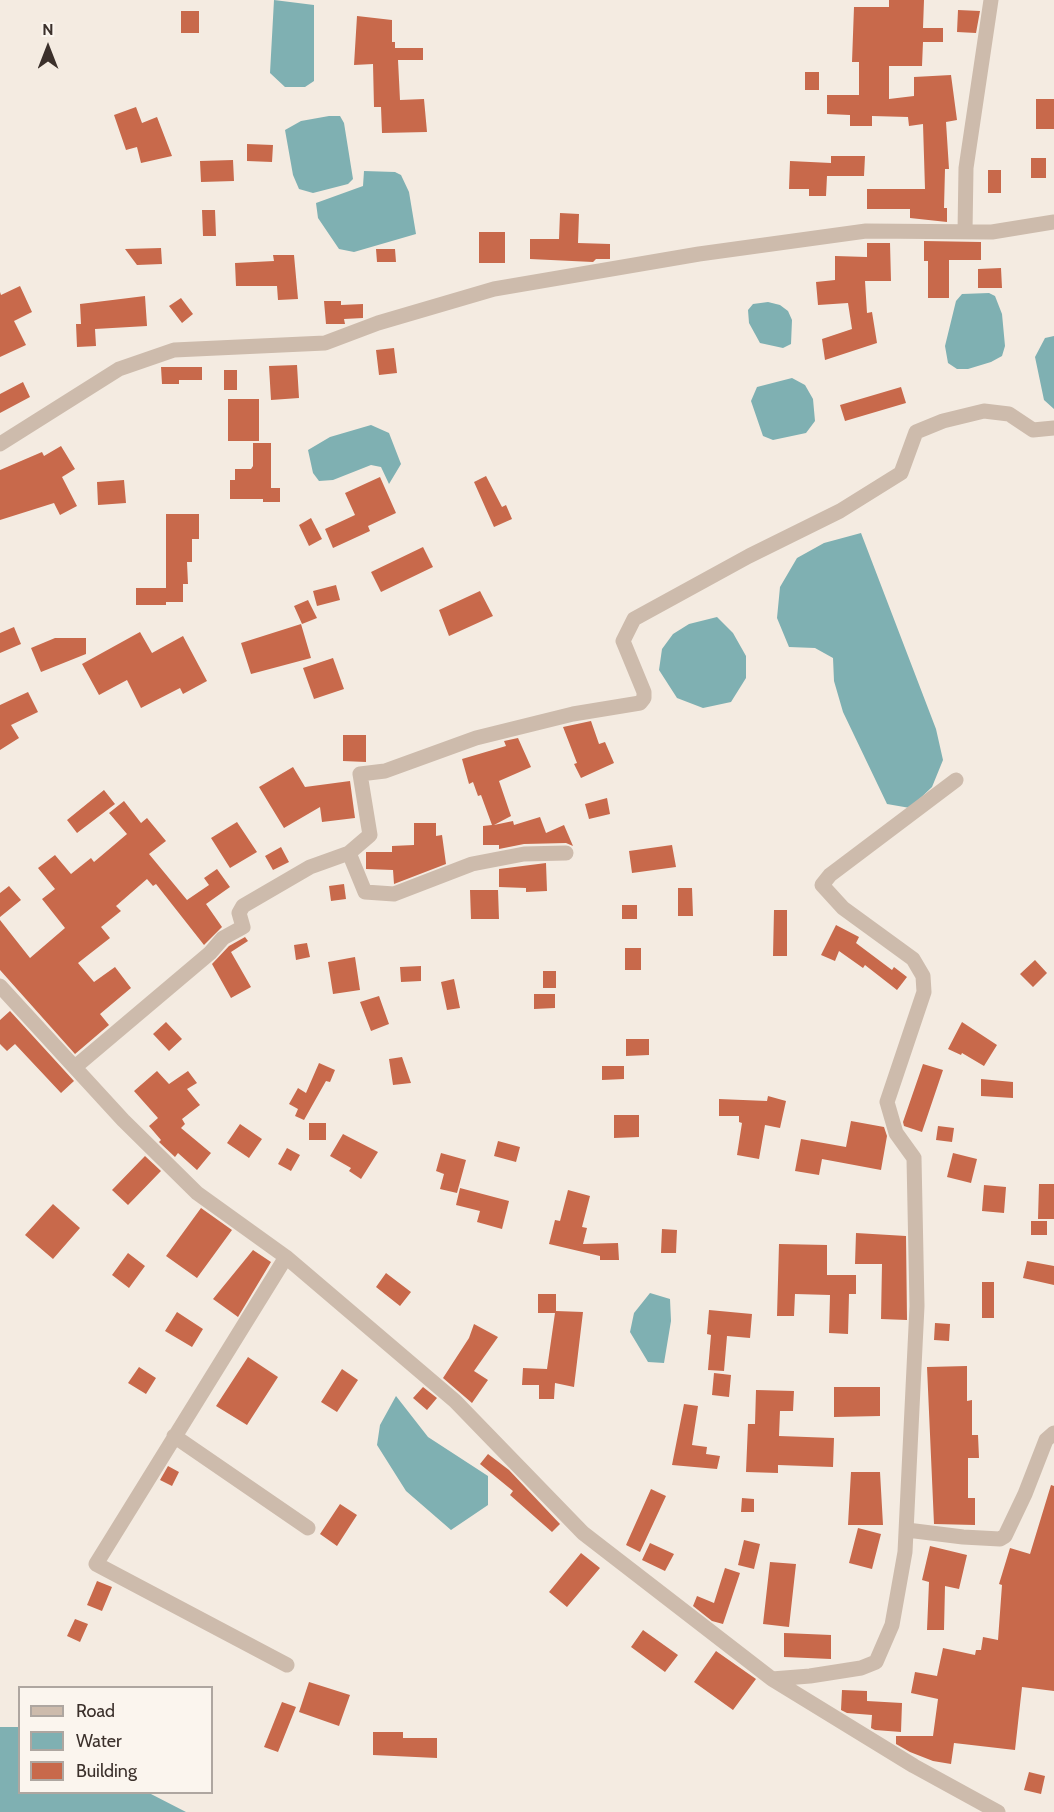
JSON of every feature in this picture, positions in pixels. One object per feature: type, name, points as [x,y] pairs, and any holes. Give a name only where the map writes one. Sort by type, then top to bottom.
[{"type":"street","points":[[965,232],[966,168],[991,0]]},
{"type":"street","points":[[0,444],[119,369],[174,350],[325,342],[378,323],[494,289],[699,254],[866,231],[992,232],[1054,222]]},
{"type":"street","points":[[75,1067],[210,953],[223,938],[243,927],[239,913],[243,906],[310,867],[349,853],[370,835],[360,774],[386,771],[476,738],[573,714],[640,703],[645,698],[644,692],[623,640],[634,619],[748,556],[840,511],[901,473],[916,432],[943,421],[984,411],[1009,414],[1033,430],[1054,428]]},
{"type":"street","points":[[772,1678],[810,1676],[861,1668],[876,1662],[892,1625],[907,1530],[912,1371],[917,1306],[914,1158],[897,1133],[887,1102],[924,992],[923,976],[913,959],[843,909],[822,885],[830,875],[956,780]]},
{"type":"street","points":[[349,853],[365,892],[393,894],[472,864],[524,854],[566,853]]},
{"type":"street","points":[[0,986],[123,1120],[197,1193],[286,1257],[455,1401],[583,1533],[772,1678],[914,1766],[998,1812]]},
{"type":"street","points":[[286,1257],[96,1564],[287,1665]]},
{"type":"street","points":[[907,1530],[982,1538],[1000,1539],[1005,1536],[1026,1494],[1046,1440],[1054,1433]]},
{"type":"street","points":[[174,1436],[308,1528]]},
{"type":"water","points":[[274,0],[314,5],[314,81],[305,87],[285,87],[270,73]]},
{"type":"water","points":[[340,116],[344,123],[353,179],[348,184],[313,193],[299,189],[293,175],[285,130],[301,121]]},
{"type":"water","points":[[364,171],[395,172],[401,175],[409,192],[416,234],[354,252],[339,249],[318,218],[316,203],[363,186]]},
{"type":"water","points":[[989,293],[995,296],[1002,314],[1005,346],[1002,356],[968,369],[957,369],[948,363],[945,346],[956,301],[962,294]]},
{"type":"water","points":[[768,302],[780,305],[788,311],[792,320],[791,344],[783,348],[760,343],[749,323],[748,310],[753,304]]},
{"type":"water","points":[[1054,336],[1054,409],[1044,400],[1035,357],[1045,338]]},
{"type":"water","points":[[792,378],[805,385],[813,399],[815,421],[806,433],[773,440],[763,436],[751,401],[757,387]]},
{"type":"water","points":[[371,425],[389,433],[401,464],[389,484],[381,467],[371,465],[333,480],[319,481],[313,473],[308,450],[330,437]]},
{"type":"water","points":[[861,533],[936,729],[943,760],[932,787],[910,808],[887,804],[843,712],[834,681],[833,658],[815,648],[789,647],[777,618],[780,587],[797,558],[824,543]]},
{"type":"water","points":[[717,617],[733,633],[746,656],[746,678],[731,702],[703,708],[677,698],[659,670],[662,649],[673,634],[689,624]]},
{"type":"water","points":[[650,1293],[670,1299],[671,1321],[664,1363],[648,1362],[630,1332],[634,1313]]},
{"type":"water","points":[[396,1396],[428,1437],[488,1476],[488,1505],[451,1530],[406,1491],[377,1445],[380,1425]]},
{"type":"water","points":[[0,1727],[18,1727],[18,1794],[151,1794],[186,1812],[0,1812]]},
{"type":"building","points":[[889,0],[924,0],[923,28],[943,28],[943,42],[923,42],[922,66],[889,66],[889,99],[914,96],[914,77],[951,75],[957,120],[946,122],[949,169],[945,169],[944,208],[947,208],[947,222],[910,218],[910,209],[867,209],[867,189],[925,189],[923,124],[909,126],[908,117],[872,116],[872,126],[850,126],[850,115],[827,114],[827,95],[859,95],[859,62],[852,62],[854,7],[889,7]]},
{"type":"building","points":[[958,10],[980,11],[976,33],[957,32]]},
{"type":"building","points":[[181,11],[199,11],[199,33],[181,33]]},
{"type":"building","points":[[357,16],[392,20],[392,42],[395,42],[395,48],[423,48],[423,60],[398,60],[400,100],[424,99],[427,132],[382,133],[381,107],[374,107],[373,64],[354,65]]},
{"type":"building","points":[[805,72],[819,72],[819,90],[805,90]]},
{"type":"building","points":[[1036,99],[1054,99],[1054,129],[1036,129]]},
{"type":"building","points":[[136,107],[142,123],[157,117],[172,156],[141,163],[137,147],[126,150],[114,115]]},
{"type":"building","points":[[247,144],[273,145],[272,162],[247,161]]},
{"type":"building","points":[[831,156],[865,156],[864,176],[827,176],[826,196],[809,196],[809,189],[789,189],[790,161],[831,163]]},
{"type":"building","points":[[1031,158],[1046,158],[1046,178],[1031,178]]},
{"type":"building","points":[[233,160],[234,181],[201,182],[200,161]]},
{"type":"building","points":[[988,170],[1001,170],[1001,193],[988,193]]},
{"type":"building","points":[[202,210],[215,210],[216,236],[203,236]]},
{"type":"building","points":[[560,213],[579,214],[578,243],[610,244],[610,259],[596,259],[593,262],[530,259],[530,239],[559,239]]},
{"type":"building","points":[[479,232],[505,232],[505,263],[479,263]]},
{"type":"building","points":[[924,241],[981,242],[981,260],[949,260],[949,298],[928,298],[928,261],[924,261]]},
{"type":"building","points":[[867,243],[890,243],[891,281],[865,281],[867,313],[872,312],[877,343],[825,360],[822,339],[852,329],[848,303],[818,305],[816,282],[835,280],[835,256],[867,257]]},
{"type":"building","points":[[161,248],[162,264],[137,265],[125,249]]},
{"type":"building","points":[[376,249],[395,249],[396,262],[377,262]]},
{"type":"building","points":[[273,255],[294,255],[298,299],[278,300],[277,286],[236,286],[235,263],[274,261]]},
{"type":"building","points":[[1001,268],[1002,288],[978,288],[978,269]]},
{"type":"building","points":[[20,286],[32,312],[14,321],[26,345],[0,357],[0,292],[1,295]]},
{"type":"building","points":[[145,296],[147,326],[95,329],[96,346],[77,347],[76,324],[81,324],[80,304]]},
{"type":"building","points":[[181,298],[193,314],[182,323],[169,306]]},
{"type":"building","points":[[324,301],[341,301],[341,305],[363,304],[363,318],[344,319],[345,324],[326,324]]},
{"type":"building","points":[[394,348],[397,373],[379,375],[376,350]]},
{"type":"building","points":[[297,365],[299,398],[271,400],[269,366]]},
{"type":"building","points":[[161,367],[202,367],[202,380],[179,380],[179,384],[162,384]]},
{"type":"building","points":[[224,370],[237,370],[237,390],[224,390]]},
{"type":"building","points":[[23,382],[30,397],[0,413],[0,394]]},
{"type":"building","points":[[901,387],[906,403],[845,421],[840,405]]},
{"type":"building","points":[[228,399],[259,399],[259,441],[228,441]]},
{"type":"building","points":[[253,443],[271,443],[271,488],[280,488],[280,502],[263,502],[263,499],[230,499],[230,480],[235,480],[235,469],[251,469],[253,466]]},
{"type":"building","points":[[61,446],[75,469],[62,477],[77,506],[60,515],[54,503],[0,520],[0,470],[42,452],[44,456]]},
{"type":"building","points":[[486,476],[502,507],[506,505],[512,519],[494,527],[474,482]]},
{"type":"building","points":[[380,477],[396,513],[368,526],[370,531],[333,548],[325,529],[355,515],[345,493]]},
{"type":"building","points":[[124,480],[126,503],[98,505],[97,482]]},
{"type":"building","points":[[166,514],[199,514],[199,539],[192,539],[192,562],[187,562],[188,584],[183,584],[183,602],[166,602],[166,605],[136,605],[136,588],[166,588]]},
{"type":"building","points":[[311,518],[322,539],[309,546],[299,525]]},
{"type":"building","points":[[423,547],[433,567],[381,592],[371,572]]},
{"type":"building","points":[[336,585],[340,600],[317,606],[313,591]]},
{"type":"building","points":[[480,591],[493,616],[449,636],[439,610]]},
{"type":"building","points":[[308,600],[317,618],[302,624],[294,606]]},
{"type":"building","points":[[301,624],[311,658],[251,674],[241,643]]},
{"type":"building","points":[[14,627],[21,644],[0,653],[0,633]]},
{"type":"building","points":[[140,632],[152,653],[183,636],[207,681],[183,694],[180,688],[141,708],[127,680],[99,695],[82,664]]},
{"type":"building","points":[[55,638],[86,638],[86,654],[41,672],[31,648]]},
{"type":"building","points":[[333,658],[344,689],[314,699],[303,668]]},
{"type":"building","points":[[28,692],[38,712],[11,725],[19,738],[0,750],[0,705]]},
{"type":"building","points":[[591,721],[599,744],[605,742],[614,763],[581,778],[574,764],[577,763],[563,727]]},
{"type":"building","points":[[343,735],[366,735],[366,762],[343,761]]},
{"type":"building","points":[[518,738],[531,767],[499,781],[511,816],[494,825],[513,821],[514,825],[540,817],[546,833],[564,825],[573,846],[566,843],[524,844],[499,849],[499,845],[483,845],[483,826],[492,825],[481,795],[478,796],[473,782],[469,784],[462,759],[506,746],[504,741]]},
{"type":"building","points":[[293,767],[305,787],[350,781],[355,818],[322,822],[320,807],[284,828],[259,787]]},
{"type":"building","points":[[104,790],[115,804],[77,833],[67,820]]},
{"type":"building","points":[[607,798],[610,814],[589,819],[585,804]]},
{"type":"building","points":[[124,801],[141,823],[147,818],[166,841],[149,854],[187,900],[209,885],[204,878],[217,869],[230,887],[206,904],[222,927],[204,945],[156,884],[153,886],[147,879],[116,906],[121,911],[101,927],[110,938],[78,963],[94,982],[115,967],[131,988],[100,1014],[109,1025],[75,1054],[0,970],[0,920],[30,958],[65,928],[42,899],[55,889],[38,868],[55,855],[71,874],[91,858],[94,862],[127,834],[109,813]]},
{"type":"building","points":[[237,822],[257,852],[230,868],[211,838]]},
{"type":"building","points":[[414,823],[436,823],[436,836],[442,835],[446,864],[394,884],[393,870],[366,869],[366,852],[392,852],[392,846],[414,845]]},
{"type":"building","points":[[672,845],[676,867],[632,873],[629,851]]},
{"type":"building","points":[[281,847],[289,862],[273,870],[265,856]]},
{"type":"building","points":[[546,863],[547,891],[526,892],[526,888],[499,887],[499,869]]},
{"type":"building","points":[[344,884],[346,899],[331,901],[329,886]]},
{"type":"building","points":[[9,886],[21,900],[0,917],[0,893]]},
{"type":"building","points":[[678,888],[692,888],[693,916],[678,916]]},
{"type":"building","points":[[470,890],[498,890],[499,919],[471,919]]},
{"type":"building","points":[[622,905],[637,905],[637,919],[622,919]]},
{"type":"building","points":[[774,910],[787,910],[787,956],[773,956]]},
{"type":"building","points":[[836,925],[859,937],[856,943],[892,970],[894,967],[907,977],[897,990],[865,965],[863,968],[839,951],[835,961],[821,955]]},
{"type":"building","points":[[245,937],[248,941],[231,952],[251,987],[231,998],[212,964],[229,946]]},
{"type":"building","points":[[307,943],[310,957],[296,960],[294,945]]},
{"type":"building","points":[[625,948],[641,948],[641,970],[625,970]]},
{"type":"building","points":[[355,957],[360,990],[333,994],[328,962]]},
{"type":"building","points":[[1035,960],[1047,973],[1033,987],[1020,974]]},
{"type":"building","points":[[421,966],[421,981],[401,982],[400,967]]},
{"type":"building","points":[[543,971],[556,971],[556,988],[543,988]]},
{"type":"building","points":[[454,979],[460,1008],[447,1010],[441,982]]},
{"type":"building","points":[[534,994],[555,994],[555,1008],[534,1009]]},
{"type":"building","points":[[379,996],[389,1024],[371,1031],[360,1002]]},
{"type":"building","points":[[10,1011],[74,1081],[61,1093],[15,1044],[7,1051],[0,1044],[0,1020]]},
{"type":"building","points":[[166,1022],[182,1039],[169,1051],[153,1034]]},
{"type":"building","points":[[962,1022],[997,1045],[984,1066],[962,1053],[961,1055],[948,1049]]},
{"type":"building","points":[[626,1039],[649,1039],[649,1055],[626,1056]]},
{"type":"building","points":[[402,1057],[411,1083],[393,1085],[389,1059]]},
{"type":"building","points":[[319,1063],[335,1070],[330,1082],[326,1081],[304,1120],[295,1116],[298,1109],[289,1104],[298,1088],[306,1093]]},
{"type":"building","points":[[923,1064],[943,1070],[922,1132],[904,1126],[903,1122]]},
{"type":"building","points":[[602,1066],[624,1066],[624,1079],[602,1080]]},
{"type":"building","points":[[157,1071],[169,1084],[188,1071],[197,1083],[187,1089],[200,1105],[182,1119],[185,1124],[181,1128],[211,1153],[197,1170],[178,1153],[175,1157],[159,1142],[161,1140],[149,1126],[158,1118],[134,1091]]},
{"type":"building","points":[[981,1079],[1013,1082],[1013,1098],[981,1096]]},
{"type":"building","points":[[768,1096],[786,1101],[780,1128],[765,1125],[759,1159],[737,1155],[742,1123],[739,1122],[739,1116],[719,1116],[719,1099],[767,1101]]},
{"type":"building","points":[[614,1115],[639,1115],[639,1137],[614,1138]]},
{"type":"building","points":[[851,1121],[884,1127],[887,1136],[881,1170],[822,1159],[819,1175],[795,1171],[801,1139],[846,1147]]},
{"type":"building","points":[[309,1123],[326,1123],[326,1140],[309,1140]]},
{"type":"building","points":[[240,1124],[262,1139],[249,1158],[227,1143]]},
{"type":"building","points":[[938,1126],[954,1128],[952,1142],[936,1140]]},
{"type":"building","points":[[343,1134],[378,1152],[361,1179],[349,1171],[351,1168],[330,1156]]},
{"type":"building","points":[[498,1141],[520,1147],[516,1162],[494,1156]]},
{"type":"building","points":[[287,1148],[300,1155],[291,1171],[278,1164]]},
{"type":"building","points":[[441,1153],[466,1160],[457,1193],[440,1189],[444,1174],[436,1171]]},
{"type":"building","points":[[953,1153],[977,1159],[971,1183],[947,1177]]},
{"type":"building","points":[[145,1156],[161,1171],[128,1205],[112,1190]]},
{"type":"building","points":[[1039,1184],[1054,1184],[1054,1219],[1038,1219]]},
{"type":"building","points":[[984,1185],[1006,1187],[1004,1213],[982,1211]]},
{"type":"building","points":[[460,1188],[509,1201],[502,1229],[477,1222],[480,1211],[456,1205]]},
{"type":"building","points":[[568,1190],[590,1196],[582,1227],[587,1228],[583,1244],[618,1243],[619,1260],[600,1260],[600,1256],[549,1244],[555,1220],[560,1221]]},
{"type":"building","points":[[53,1204],[80,1228],[53,1259],[25,1235]]},
{"type":"building","points":[[201,1208],[232,1230],[197,1278],[166,1256]]},
{"type":"building","points":[[1031,1221],[1047,1221],[1047,1235],[1031,1235]]},
{"type":"building","points":[[662,1229],[677,1230],[676,1253],[661,1253]]},
{"type":"building","points":[[856,1233],[906,1236],[907,1320],[881,1319],[882,1264],[855,1264]]},
{"type":"building","points":[[779,1244],[827,1245],[827,1275],[856,1275],[856,1294],[849,1294],[848,1334],[829,1333],[830,1295],[795,1294],[794,1316],[777,1316]]},
{"type":"building","points":[[253,1250],[271,1262],[238,1317],[213,1299]]},
{"type":"building","points":[[128,1253],[145,1266],[129,1288],[112,1275]]},
{"type":"building","points":[[1027,1261],[1054,1266],[1054,1285],[1023,1278]]},
{"type":"building","points":[[386,1273],[411,1292],[400,1306],[376,1287]]},
{"type":"building","points":[[982,1282],[994,1282],[994,1318],[982,1318]]},
{"type":"building","points":[[538,1294],[556,1294],[556,1311],[583,1312],[574,1387],[555,1383],[554,1399],[539,1399],[539,1385],[522,1385],[523,1368],[547,1369],[555,1313],[538,1313]]},
{"type":"building","points":[[709,1310],[752,1314],[750,1338],[727,1336],[724,1371],[708,1370],[711,1335],[707,1334]]},
{"type":"building","points":[[177,1312],[203,1329],[192,1347],[165,1331]]},
{"type":"building","points":[[935,1323],[950,1324],[949,1341],[934,1340]]},
{"type":"building","points":[[474,1324],[498,1337],[474,1371],[488,1380],[472,1403],[443,1378],[469,1338]]},
{"type":"building","points":[[248,1357],[278,1377],[247,1425],[216,1406]]},
{"type":"building","points":[[967,1366],[967,1401],[972,1400],[972,1435],[978,1435],[979,1458],[968,1458],[968,1498],[975,1498],[975,1525],[934,1524],[927,1367]]},
{"type":"building","points":[[139,1367],[156,1378],[146,1394],[128,1383]]},
{"type":"building","points":[[342,1369],[358,1380],[337,1412],[321,1402]]},
{"type":"building","points":[[714,1373],[731,1375],[729,1397],[712,1395]]},
{"type":"building","points":[[423,1387],[437,1398],[427,1410],[413,1398]]},
{"type":"building","points":[[834,1387],[880,1387],[880,1416],[834,1417]]},
{"type":"building","points":[[756,1390],[794,1391],[793,1411],[780,1411],[779,1436],[834,1438],[833,1467],[778,1465],[778,1473],[746,1472],[748,1424],[755,1424]]},
{"type":"building","points":[[684,1404],[698,1406],[692,1445],[707,1447],[706,1454],[720,1456],[717,1469],[672,1465]]},
{"type":"building","points":[[488,1454],[509,1470],[560,1524],[552,1532],[510,1495],[513,1491],[480,1464]]},
{"type":"building","points":[[168,1466],[179,1472],[172,1486],[160,1480]]},
{"type":"building","points":[[851,1472],[880,1472],[883,1525],[848,1525]]},
{"type":"building","points":[[1051,1485],[1054,1486],[1054,1691],[1022,1687],[1015,1750],[954,1743],[951,1764],[933,1761],[910,1752],[896,1744],[896,1736],[933,1736],[938,1699],[911,1693],[915,1672],[937,1676],[943,1648],[975,1655],[976,1650],[981,1650],[983,1637],[998,1640],[1002,1585],[999,1584],[1010,1548],[1030,1554]]},
{"type":"building","points":[[651,1489],[666,1496],[640,1552],[626,1545]]},
{"type":"building","points":[[742,1498],[754,1499],[754,1512],[741,1512]]},
{"type":"building","points":[[340,1504],[357,1515],[337,1546],[320,1534]]},
{"type":"building","points":[[858,1528],[881,1534],[872,1569],[849,1563]]},
{"type":"building","points":[[744,1540],[760,1544],[754,1569],[738,1565]]},
{"type":"building","points":[[650,1543],[674,1554],[665,1571],[642,1560]]},
{"type":"building","points":[[930,1546],[967,1555],[959,1589],[945,1586],[944,1630],[927,1630],[929,1582],[922,1580]]},
{"type":"building","points":[[581,1553],[600,1568],[567,1607],[549,1592]]},
{"type":"building","points":[[770,1562],[796,1564],[789,1627],[763,1624]]},
{"type":"building","points":[[725,1568],[740,1573],[723,1624],[712,1621],[693,1606],[697,1596],[714,1603]]},
{"type":"building","points":[[97,1581],[112,1587],[102,1611],[87,1605]]},
{"type":"building","points":[[75,1619],[88,1624],[80,1642],[67,1636]]},
{"type":"building","points":[[643,1630],[678,1655],[665,1672],[631,1647]]},
{"type":"building","points":[[784,1633],[831,1635],[831,1659],[784,1657]]},
{"type":"building","points":[[716,1651],[756,1679],[733,1710],[694,1682]]},
{"type":"building","points":[[309,1682],[350,1695],[339,1726],[299,1712]]},
{"type":"building","points":[[842,1690],[867,1691],[867,1701],[902,1703],[901,1732],[875,1730],[871,1728],[872,1715],[847,1713],[841,1710]]},
{"type":"building","points":[[282,1702],[296,1707],[278,1752],[264,1747]]},
{"type":"building","points":[[373,1732],[403,1732],[403,1738],[437,1738],[437,1758],[373,1755]]},
{"type":"building","points":[[1029,1772],[1045,1776],[1041,1794],[1024,1790]]}]
